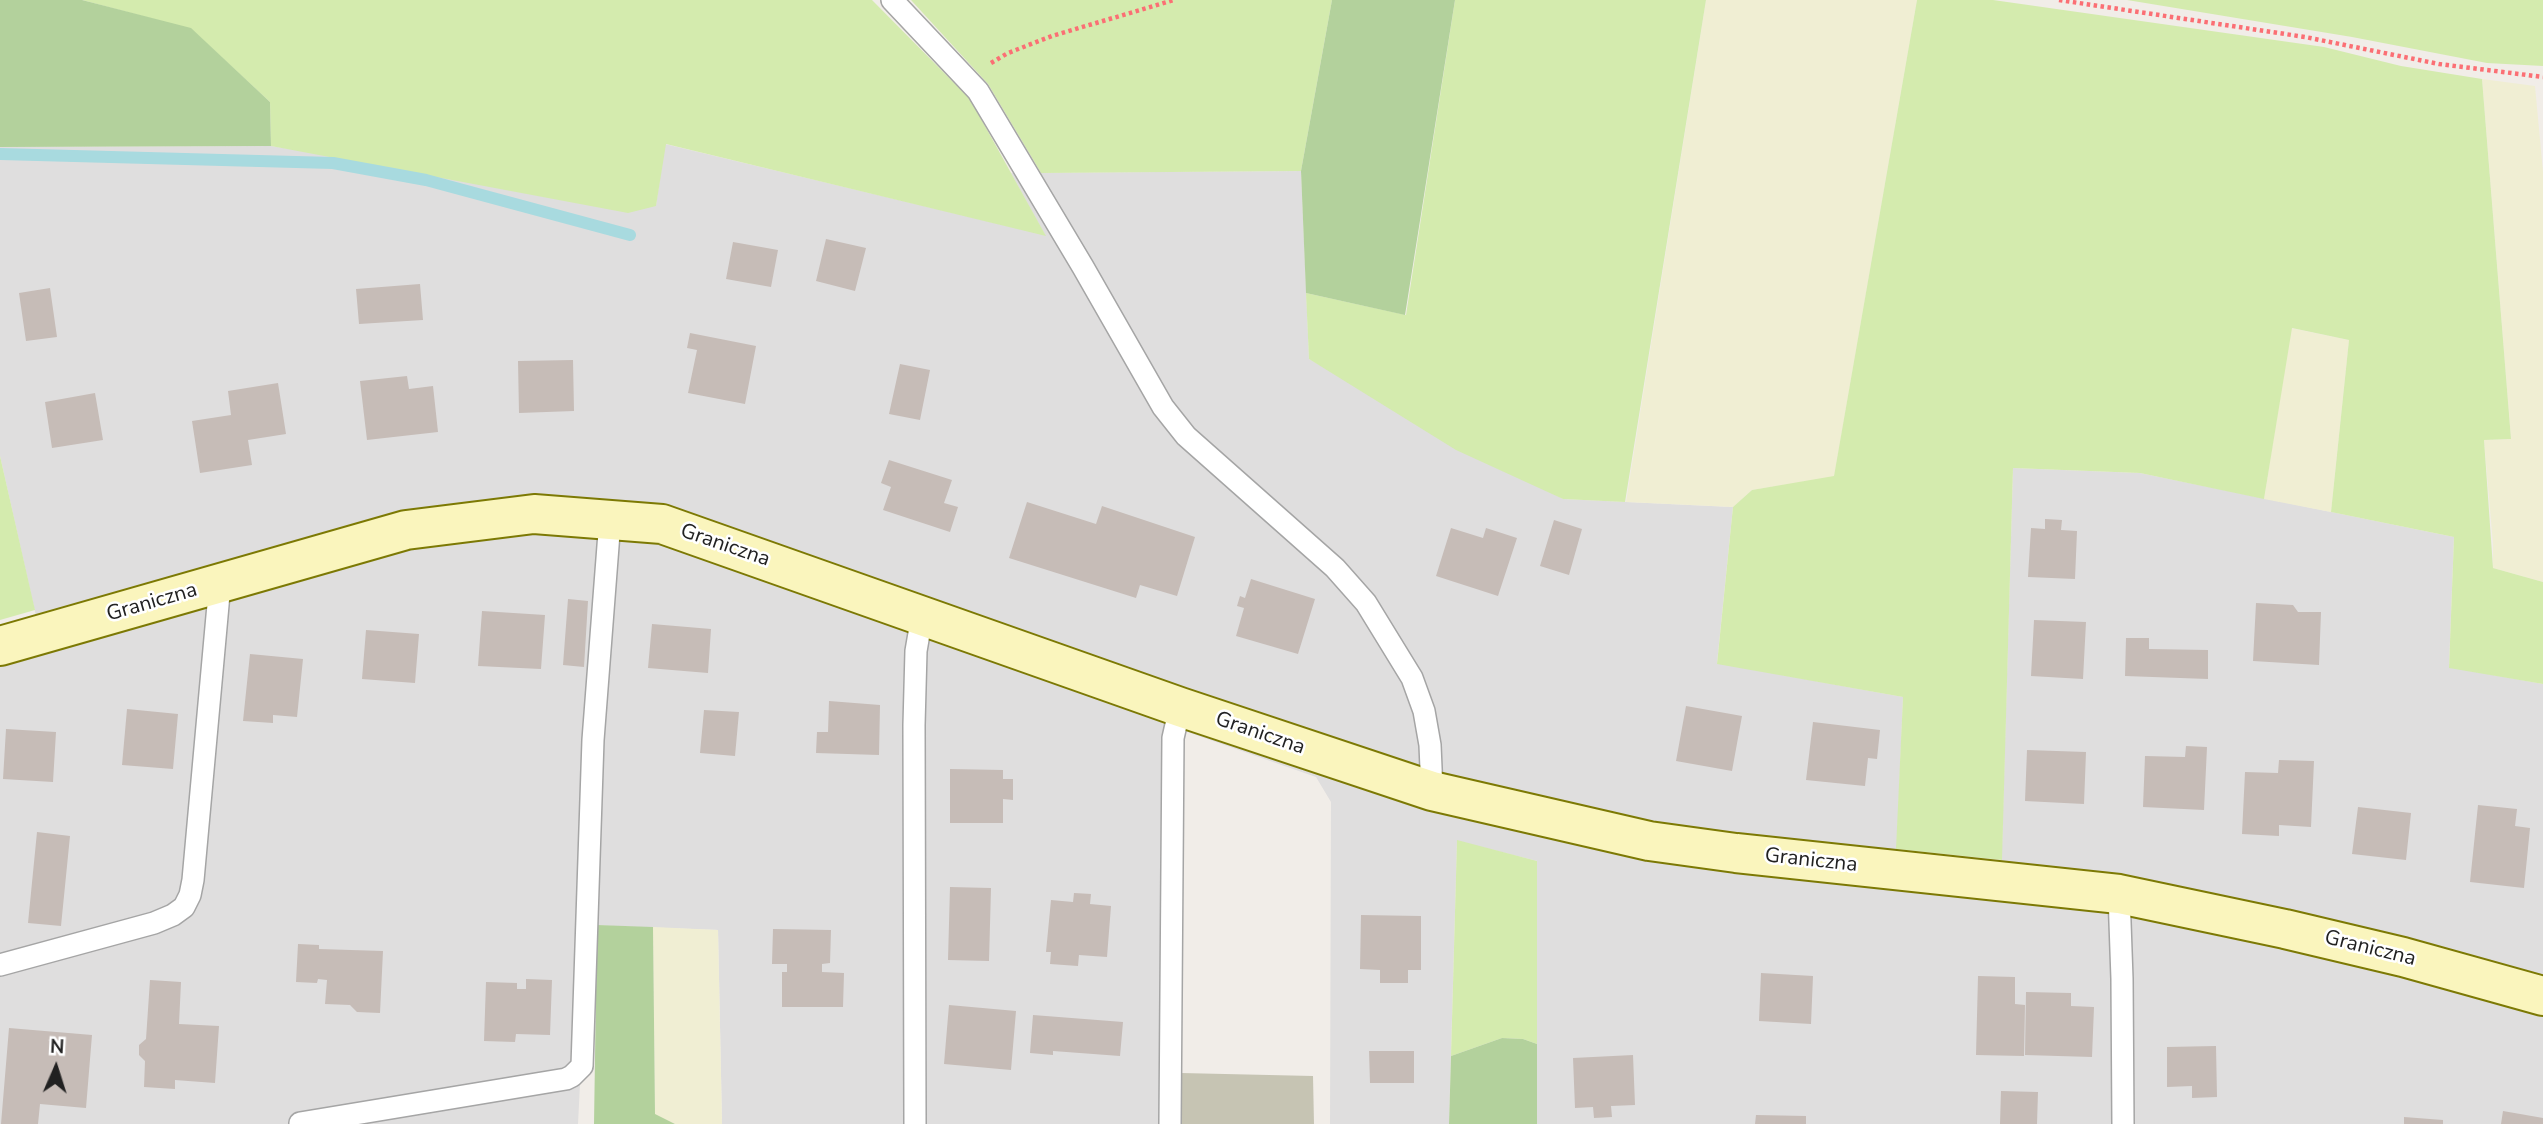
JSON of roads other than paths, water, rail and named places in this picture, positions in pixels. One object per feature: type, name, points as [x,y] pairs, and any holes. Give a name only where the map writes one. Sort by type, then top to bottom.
[{"type":"street","name":"Graniczna","points":[[0,646],[406,530],[534,514],[662,524],[1180,707],[1432,791],[1649,841],[1736,853],[2119,894],[2403,957],[2543,996]]},
{"type":"lane","points":[[892,0],[978,91],[1163,407],[1186,436],[1335,568],[1373,613],[1412,678],[1424,711],[1430,745],[1432,791]]},
{"type":"lane","points":[[300,1123],[566,1079],[582,1066],[593,740],[610,520]]},
{"type":"lane","points":[[0,965],[154,923],[173,915],[184,906],[193,880],[220,583]]},
{"type":"lane","points":[[915,1124],[914,724],[916,651],[922,616]]},
{"type":"lane","points":[[1170,1124],[1173,738],[1180,707]]},
{"type":"lane","points":[[2119,894],[2123,1124]]},
{"type":"waterway","points":[[0,154],[333,163],[426,180],[630,235]]}]
